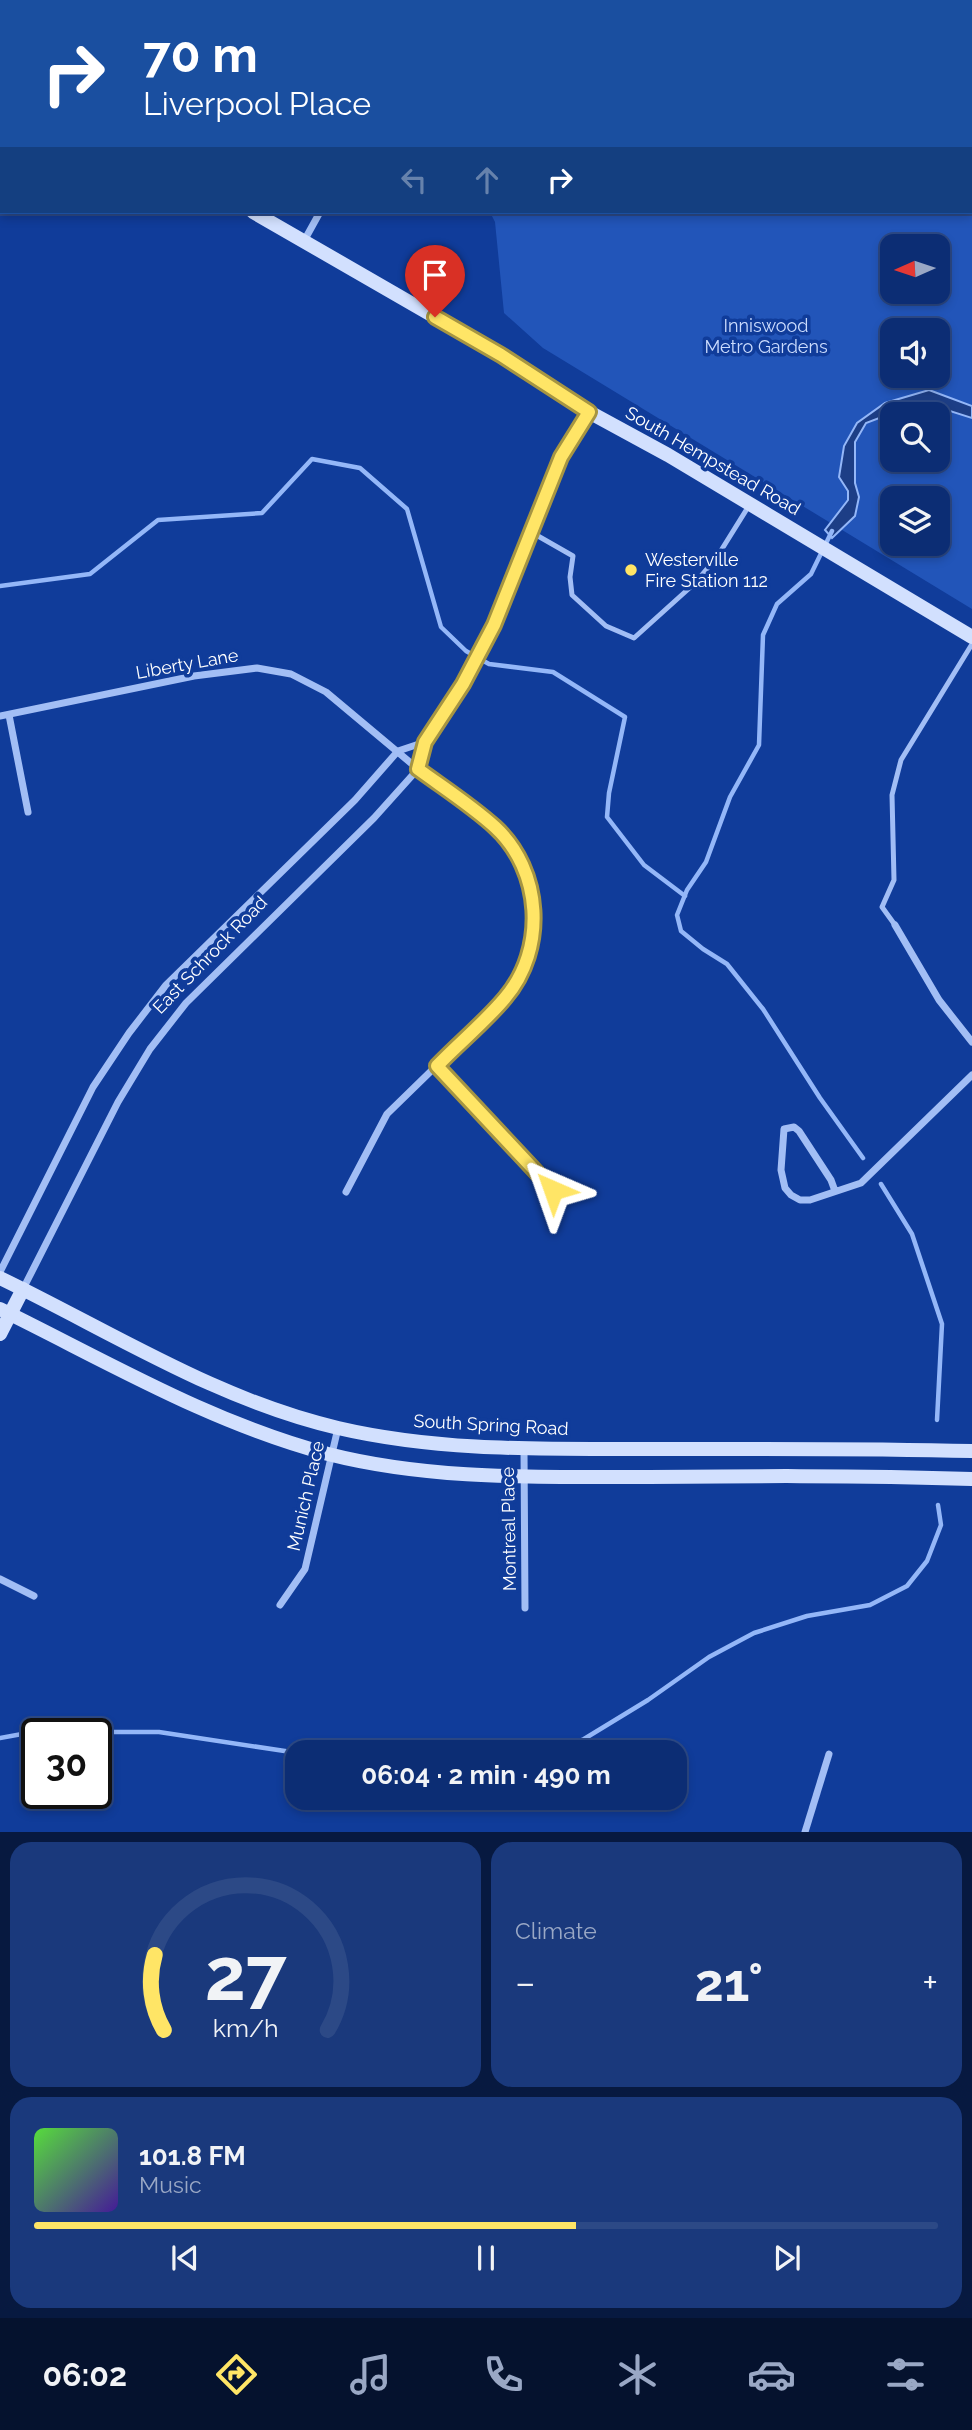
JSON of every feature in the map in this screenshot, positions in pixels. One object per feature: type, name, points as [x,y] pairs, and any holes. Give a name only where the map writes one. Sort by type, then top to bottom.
[{"type":"main road","name":"South Hempstead Road","points":[[257,214],[501,355],[589,412],[750,503],[972,637]]},
{"type":"main road","name":"South Spring Road","points":[[0,1278],[193,1375],[274,1409],[338,1428],[429,1444],[524,1449],[972,1451]]},
{"type":"main road","name":"East Schrock Road","points":[[0,1334],[5,1311],[23,1289]]},
{"type":"main road","points":[[5,1311],[181,1401],[265,1436],[332,1455],[426,1472],[523,1477],[892,1476],[972,1479]]},
{"type":"street","points":[[304,241],[319,214]]},
{"type":"street","name":"East Schrock Road","points":[[23,1289],[118,1102],[150,1049],[186,1003],[374,818],[418,769],[425,742],[463,684],[494,625],[561,457],[589,412]]},
{"type":"street","name":"Liberty Lane","points":[[0,716],[194,676],[257,668],[291,674],[326,692],[418,769],[496,828],[511,845],[523,865],[534,911],[533,940],[523,970],[507,997],[387,1114],[346,1192]]},
{"type":"street","points":[[9,715],[28,813]]},
{"type":"street","name":"East Schrock Road","points":[[0,1272],[93,1087],[166,985],[347,808],[398,751],[425,742]]},
{"type":"street","points":[[895,925],[939,1000],[972,1042]]},
{"type":"street","points":[[437,1066],[553,1190]]},
{"type":"street","points":[[835,1191],[831,1180],[799,1131],[794,1126],[785,1129],[781,1170],[785,1188],[800,1200],[810,1200],[860,1183],[972,1075]]},
{"type":"street","name":"Munich Place","points":[[280,1605],[305,1569],[338,1428]]},
{"type":"street","name":"Montreal Place","points":[[524,1449],[525,1608]]},
{"type":"street","points":[[0,1579],[34,1596]]},
{"type":"street","points":[[805,1832],[829,1754]]},
{"type":"lane","points":[[531,532],[573,556],[570,577],[572,595],[606,626],[634,638],[695,583],[717,557],[750,503]]},
{"type":"lane","points":[[895,925],[882,907],[894,880],[892,795],[901,760],[972,644]]},
{"type":"green space","name":"Inniswood Metro Gardens","points":[[491,214],[972,214],[972,609],[885,556],[950,556],[950,486],[880,486],[880,553],[543,348],[504,313],[495,222]]},
{"type":"shaded area","points":[[929,390],[972,406],[972,418],[950,411],[950,402],[888,402]]},
{"type":"shaded area","points":[[880,407],[880,418],[866,423],[855,442],[855,483],[859,497],[855,516],[832,538],[825,530],[848,500],[848,491],[839,477],[844,446],[857,423]]},
{"type":"waterway","points":[[0,586],[90,574],[158,520],[262,513],[312,459],[360,468],[407,509],[441,627],[466,651],[489,664],[553,672],[625,717],[609,793],[607,817],[644,865],[685,896]]},
{"type":"waterway","points":[[832,531],[811,574],[777,604],[763,635],[759,745],[730,797],[706,862],[687,890],[677,915],[681,931],[727,964],[763,1009],[820,1098],[863,1158]]},
{"type":"waterway","points":[[881,1184],[912,1234],[942,1324],[937,1420]]},
{"type":"waterway","points":[[582,1740],[648,1700],[709,1657],[754,1633],[807,1616],[870,1605],[907,1586],[927,1561],[941,1525],[938,1505]]},
{"type":"waterway","points":[[0,1738],[33,1732],[159,1732],[285,1751]]},
{"type":"place","name":"Westerville Fire Station 112","points":[[631,570]]},
{"type":"route","points":[[435,317],[501,355],[589,412],[561,457],[494,625],[463,684],[425,742],[418,769],[496,828],[511,845],[523,865],[534,911],[533,940],[523,970],[507,997],[437,1066],[553,1190]]}]
